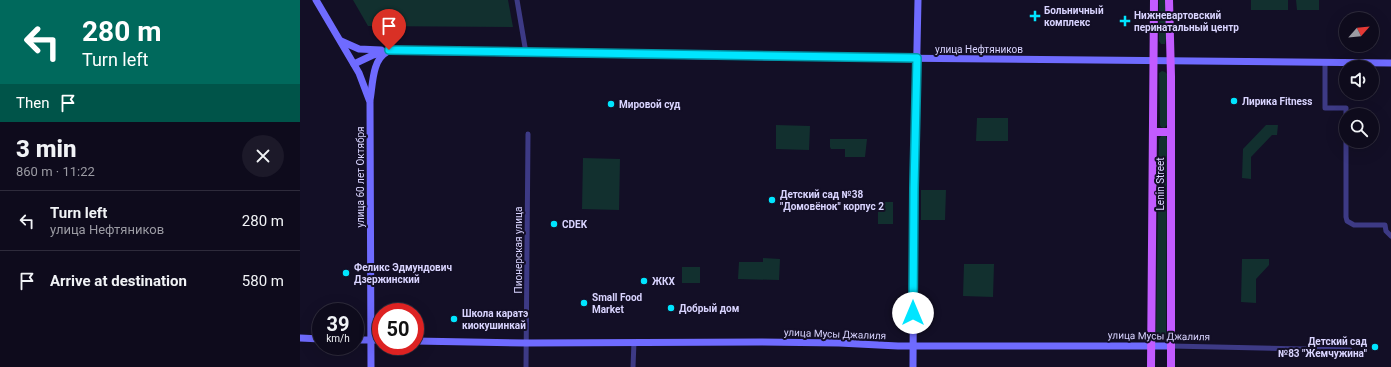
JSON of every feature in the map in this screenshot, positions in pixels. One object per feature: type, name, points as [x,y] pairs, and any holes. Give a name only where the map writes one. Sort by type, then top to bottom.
[{"type":"main road","name":"улица 60 лет Октября","points":[[316,0],[354,64],[363,81],[370,102],[370,367]]},
{"type":"main road","points":[[912,367],[918,0]]},
{"type":"main road","name":"Lenin Street","points":[[1151,367],[1154,0]]},
{"type":"main road","name":"Lenin Street","points":[[1168,0],[1170,60],[1171,367]]},
{"type":"main road","points":[[337,37],[344,43],[358,49],[389,50]]},
{"type":"main road","points":[[370,102],[378,59],[389,50]]},
{"type":"main road","name":"улица Нефтяников","points":[[354,64],[373,54],[389,50],[526,53],[1391,63]]},
{"type":"main road","points":[[1153,132],[1170,132]]},
{"type":"main road","points":[[300,338],[312,339]]},
{"type":"main road","points":[[364,340],[370,340]]},
{"type":"main road","name":"улица Мусы Джалиля","points":[[424,341],[526,343],[839,343],[913,346],[1171,346]]},
{"type":"street","points":[[517,0],[526,53]]},
{"type":"street","points":[[1326,62],[1324,108],[1346,108],[1347,221],[1354,225],[1385,225],[1386,231],[1391,236]]},
{"type":"street","name":"Пионерская улица","points":[[526,367],[528,134]]},
{"type":"street","points":[[633,367],[634,342]]},
{"type":"street","name":"улица Мусы Джалиля","points":[[1171,346],[1350,350]]},
{"type":"green space","points":[[353,0],[508,0],[513,27],[368,26]]},
{"type":"green space","points":[[1159,0],[1166,0],[1165,44],[1161,44],[1159,41]]},
{"type":"green space","points":[[1251,0],[1288,0],[1288,10],[1251,10]]},
{"type":"green space","points":[[1296,0],[1319,0],[1319,10],[1297,10]]},
{"type":"green space","points":[[1162,71],[1167,74],[1167,125],[1164,128],[1160,125],[1159,73]]},
{"type":"green space","points":[[977,118],[1008,118],[1008,141],[976,141]]},
{"type":"green space","points":[[776,125],[810,126],[809,150],[776,149]]},
{"type":"green space","points":[[1266,125],[1278,125],[1277,135],[1272,135],[1251,157],[1251,179],[1242,178],[1243,149]]},
{"type":"green space","points":[[1162,135],[1166,136],[1167,140],[1166,334],[1164,339],[1160,339],[1156,335],[1159,139]]},
{"type":"green space","points":[[830,139],[867,139],[865,157],[845,157],[845,149],[831,149]]},
{"type":"green space","points":[[583,158],[620,159],[619,210],[582,209]]},
{"type":"green space","points":[[921,190],[946,190],[945,220],[921,220]]},
{"type":"green space","points":[[878,202],[893,202],[893,224],[878,224]]},
{"type":"green space","points":[[763,258],[780,259],[779,280],[738,279],[739,262],[763,262]]},
{"type":"green space","points":[[1242,259],[1269,259],[1269,265],[1256,279],[1256,303],[1241,302]]},
{"type":"green space","points":[[964,264],[994,264],[993,297],[963,296]]},
{"type":"green space","points":[[682,267],[700,267],[700,283],[682,283]]},
{"type":"place","name":"Больничный комплекс","points":[[1035,16]]},
{"type":"place","name":"Нижневартовский перинатальный центр","points":[[1125,21]]},
{"type":"place","name":"Лирика Fitness","points":[[1234,101]]},
{"type":"place","name":"Мировой суд","points":[[611,104]]},
{"type":"place","name":"Детский сад №38 \"Домовёнок\" корпус 2","points":[[772,200]]},
{"type":"place","name":"CDEK","points":[[554,224]]},
{"type":"place","name":"Феликс Эдмундович Дзержинский","points":[[346,273]]},
{"type":"place","name":"ЖКХ","points":[[644,281]]},
{"type":"place","name":"Small Food Market","points":[[584,303]]},
{"type":"place","name":"Добрый дом","points":[[671,308]]},
{"type":"place","name":"Школа каратэ киокушинкай","points":[[454,319]]},
{"type":"place","name":"Детский сад №83 \"Жемчужина\"","points":[[1375,347]]},
{"type":"route","points":[[389,50],[917,58],[913,313]]}]
